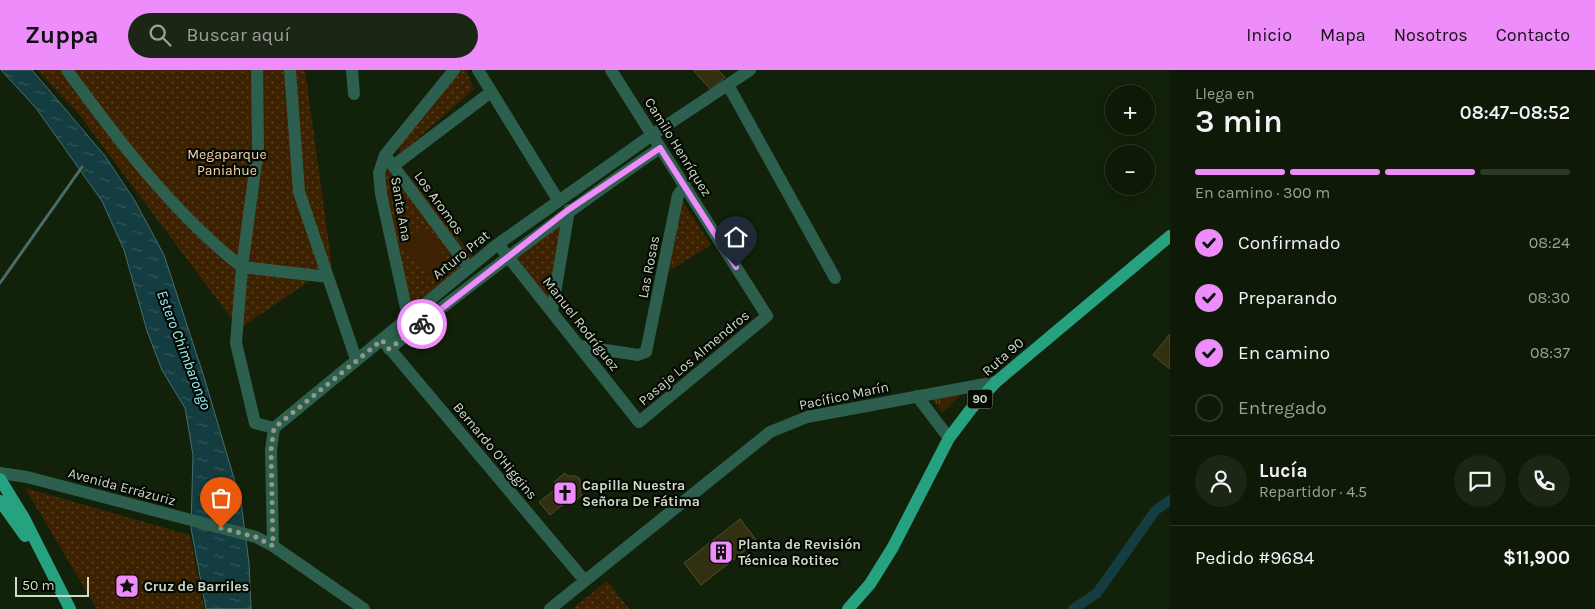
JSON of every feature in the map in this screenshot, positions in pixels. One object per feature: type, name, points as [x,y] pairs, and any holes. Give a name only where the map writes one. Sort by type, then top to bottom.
[{"type":"main road","name":"Ruta 90","points":[[848,609],[870,584],[893,547],[949,438],[970,409],[996,382],[1170,236]]},
{"type":"main road","points":[[0,479],[24,518],[44,562],[70,609]]},
{"type":"main road","points":[[0,501],[44,562]]},
{"type":"street","points":[[67,70],[121,142],[212,244],[242,267],[328,277]]},
{"type":"street","points":[[257,70],[258,148],[242,267],[236,343],[255,423],[274,428],[271,450],[273,546]]},
{"type":"street","points":[[290,70],[298,192],[356,359]]},
{"type":"street","points":[[352,70],[354,94]]},
{"type":"street","name":"Santa Ana","points":[[408,317],[381,194],[379,173],[385,155],[454,70]]},
{"type":"street","points":[[478,70],[558,200]]},
{"type":"street","name":"Camilo Henríquez","points":[[611,70],[767,316]]},
{"type":"street","name":"Arturo Prat","points":[[386,344],[408,317],[498,244],[652,135],[750,70]]},
{"type":"street","points":[[728,85],[835,278]]},
{"type":"street","points":[[393,166],[492,92]]},
{"type":"street","name":"Arturo Prat","points":[[274,428],[356,359],[386,344],[568,210],[660,148]]},
{"type":"street","name":"Los Aromos","points":[[385,155],[468,268]]},
{"type":"street","name":"Las Rosas","points":[[580,346],[644,354],[648,349],[678,195],[685,186]]},
{"type":"street","points":[[552,311],[568,210]]},
{"type":"street","name":"Manuel Rodríguez","points":[[498,244],[639,422]]},
{"type":"street","name":"Pasaje Los Almendros","points":[[639,422],[767,316]]},
{"type":"street","name":"Bernardo O'Higgins","points":[[386,344],[585,581]]},
{"type":"street","name":"Pacífico Marín","points":[[550,609],[770,432],[807,417],[996,382]]},
{"type":"street","points":[[917,396],[949,438]]},
{"type":"street","name":"Avenida Errázuriz","points":[[0,473],[27,477],[256,537],[273,546],[364,609]]},
{"type":"green space","name":"Megaparque Paniahue","points":[[37,70],[305,70],[332,266],[239,329],[78,113]]},
{"type":"green space","points":[[461,70],[466,70],[474,89],[401,153],[397,147]]},
{"type":"green space","points":[[387,148],[473,257],[408,317],[381,194]]},
{"type":"green space","points":[[682,200],[711,245],[669,271]]},
{"type":"green space","points":[[562,222],[548,301],[517,257]]},
{"type":"green space","points":[[422,226],[452,266],[431,282],[402,241]]},
{"type":"green space","points":[[957,393],[960,396],[942,413],[932,398]]},
{"type":"green space","points":[[25,488],[190,535],[204,609],[97,609]]},
{"type":"green space","points":[[607,581],[629,609],[572,609]]},
{"type":"water","name":"Estero Chimbarongo","points":[[1,70],[32,70],[105,156],[135,201],[164,255],[204,377],[241,502],[249,563],[251,609],[206,609],[191,528],[193,455],[185,408],[162,370],[147,331],[124,250],[102,201],[36,108]]},
{"type":"building","points":[[693,70],[718,70],[725,77],[711,90]]},
{"type":"building","points":[[1170,334],[1170,369],[1153,355]]},
{"type":"building","name":"Capilla Nuestra Señora De Fátima","points":[[565,473],[568,476],[579,478],[582,495],[571,504],[568,500],[550,515],[539,502],[558,487],[554,482]]},
{"type":"building","name":"Planta de Revisión Técnica Rotitec","points":[[740,519],[757,541],[701,585],[684,563]]},
{"type":"waterway","points":[[0,283],[82,167]]},
{"type":"waterway","points":[[1073,609],[1097,593],[1155,511],[1170,500]]},
{"type":"way so far","points":[[221,528],[256,537],[273,546],[271,450],[274,428],[356,359],[382,340],[389,349],[422,324]]},
{"type":"place","name":"Capilla Nuestra Señora De Fátima","points":[[565,493]]},
{"type":"place","name":"Planta de Revisión Técnica Rotitec","points":[[721,552]]},
{"type":"place","name":"Cruz de Barriles","points":[[127,586]]},
{"type":"route","points":[[422,324],[568,210],[660,148],[736,267]]}]
